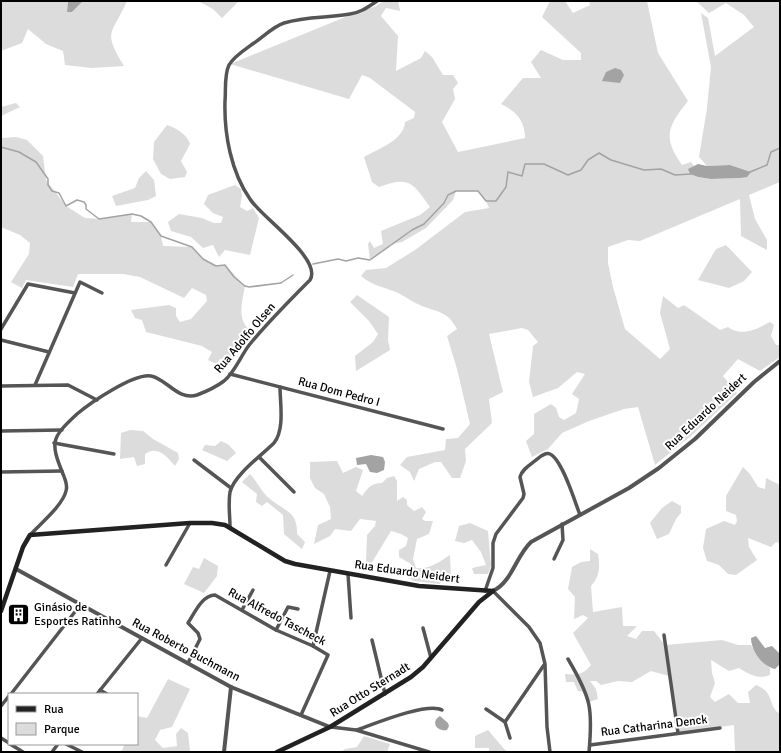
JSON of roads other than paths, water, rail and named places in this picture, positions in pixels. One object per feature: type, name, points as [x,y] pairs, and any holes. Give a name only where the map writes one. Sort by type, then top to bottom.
[{"type":"main road","name":"Rua Eduardo Neidert","points":[[30,535],[190,523],[216,523],[230,527],[285,561],[330,571],[432,588],[493,591]]},
{"type":"main road","points":[[1,611],[30,535]]},
{"type":"main road","name":"Rua Otto Sternadt","points":[[276,752],[330,727],[416,674],[479,602],[493,591]]},
{"type":"street","name":"Rua Adolfo Olsen","points":[[54,443],[62,430],[76,415],[97,400],[139,376],[156,378],[181,394],[190,396],[220,384],[230,374],[256,338],[306,284],[312,274],[311,266],[306,256],[262,215],[249,199],[238,178],[230,153],[225,113],[226,74],[230,64],[240,53],[282,23],[309,17],[351,14],[365,9],[377,1]]},
{"type":"street","points":[[35,385],[80,282],[102,293]]},
{"type":"street","points":[[1,329],[28,284],[76,293]]},
{"type":"street","points":[[1,340],[49,352]]},
{"type":"street","name":"Rua Eduardo Neidert","points":[[493,591],[505,582],[520,554],[530,542],[638,482],[668,461],[695,440],[754,382],[780,361]]},
{"type":"street","name":"Rua Dom Pedro I","points":[[230,374],[443,429]]},
{"type":"street","points":[[1,386],[68,386],[82,391],[97,400]]},
{"type":"street","points":[[230,527],[231,488],[241,474],[278,436],[280,418],[280,387]]},
{"type":"street","points":[[1,431],[62,430]]},
{"type":"street","points":[[30,535],[66,494],[66,483],[54,451],[54,443],[114,454]]},
{"type":"street","points":[[484,591],[493,568],[493,543],[496,534],[524,496],[520,480],[521,472],[541,456],[548,454],[556,459],[580,515]]},
{"type":"street","points":[[259,457],[294,492]]},
{"type":"street","points":[[194,460],[231,488]]},
{"type":"street","points":[[1,472],[62,471]]},
{"type":"street","points":[[166,565],[190,523]]},
{"type":"street","points":[[554,559],[563,540],[562,524]]},
{"type":"street","name":"Rua Roberto Buchmann","points":[[16,569],[231,687],[330,727]]},
{"type":"street","points":[[313,646],[330,571]]},
{"type":"street","points":[[348,574],[351,618]]},
{"type":"street","points":[[242,610],[253,590]]},
{"type":"street","points":[[493,591],[537,638],[542,648],[545,664],[547,727],[550,752]]},
{"type":"street","name":"Rua Alfredo Tascheck","points":[[188,663],[200,639],[198,633],[188,623],[207,597],[215,595],[276,630],[313,646],[328,655],[301,715]]},
{"type":"street","points":[[12,693],[81,604]]},
{"type":"street","points":[[276,630],[288,607],[298,609]]},
{"type":"street","points":[[423,628],[431,658]]},
{"type":"street","points":[[664,635],[678,733]]},
{"type":"street","points":[[98,693],[142,638]]},
{"type":"street","points":[[372,640],[385,694]]},
{"type":"street","points":[[568,659],[582,683],[589,702],[591,718],[589,752]]},
{"type":"street","points":[[505,722],[545,664]]},
{"type":"street","points":[[224,752],[231,687]]},
{"type":"street","points":[[100,690],[105,693]]},
{"type":"street","points":[[1,706],[8,697]]},
{"type":"street","points":[[356,730],[422,709],[434,707],[442,710]]},
{"type":"street","points":[[486,709],[505,722],[510,738]]},
{"type":"street","points":[[330,727],[356,730],[429,752]]},
{"type":"street","name":"Rua Catharina Denck","points":[[590,745],[720,728]]},
{"type":"street","points":[[12,745],[22,752]]},
{"type":"street","points":[[68,745],[82,752]]},
{"type":"waterway","points":[[1,147],[19,152],[36,162],[48,179],[48,185],[52,191],[59,193],[66,206],[77,200],[84,202],[86,209],[99,219],[132,214],[141,216],[151,222],[161,236],[192,247],[203,259],[216,266],[225,265],[234,277],[245,286],[249,287],[281,283],[293,275]]},
{"type":"waterway","points":[[750,172],[767,165],[771,152],[780,148]]},
{"type":"waterway","points":[[313,264],[338,259],[346,261],[358,258],[370,260],[412,230],[424,224],[444,203],[448,195],[456,191],[478,191],[486,201],[496,201],[506,187],[508,172],[522,176],[525,164],[544,164],[568,175],[581,170],[588,160],[599,153],[611,160],[644,170],[661,169],[675,175],[691,174]]},
{"type":"place","name":"Ginásio de Esportes Ratinho","points":[[19,614]]}]
